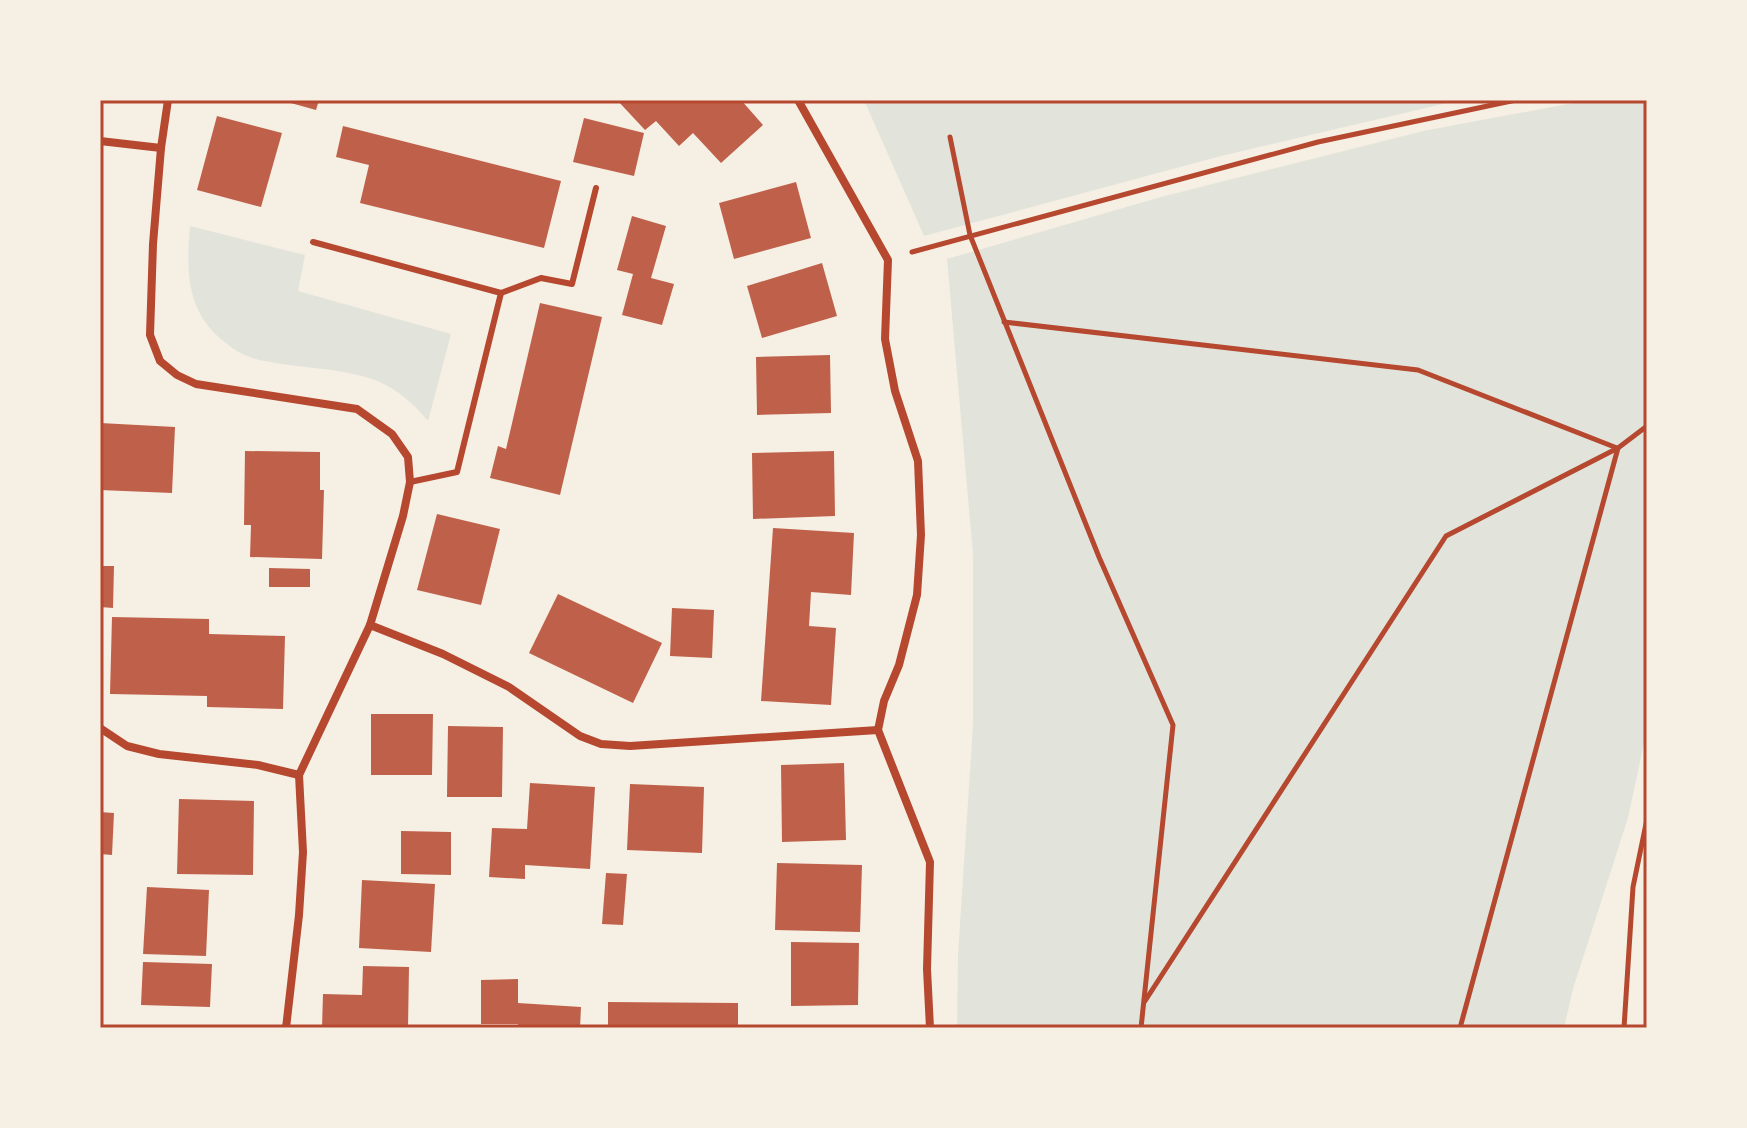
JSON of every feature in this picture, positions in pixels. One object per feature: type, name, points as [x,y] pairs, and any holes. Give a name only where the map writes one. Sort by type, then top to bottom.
[{"type":"street","points":[[168,100],[161,148],[149,301],[150,335],[160,361],[177,375],[196,384],[357,409],[392,434],[408,457],[410,482],[403,516],[370,625],[299,775],[302,867],[286,1028]]},
{"type":"street","points":[[798,100],[888,260],[885,339],[895,391],[918,461],[921,535],[917,595],[878,730],[930,862],[927,969],[930,1028]]},
{"type":"street","points":[[100,141],[161,148]]},
{"type":"street","points":[[370,625],[443,654],[509,687],[580,736],[601,744],[630,746],[878,730]]},
{"type":"street","points":[[100,728],[127,746],[159,754],[258,765],[299,775]]},
{"type":"lane","points":[[313,242],[501,293],[541,278],[572,284],[596,188]]},
{"type":"lane","points":[[410,482],[457,472],[501,293]]},
{"type":"path","points":[[888,260],[970,235],[1318,142],[1516,100]]},
{"type":"path","points":[[950,137],[970,235],[1099,557],[1173,725],[1141,1028]]},
{"type":"path","points":[[1004,322],[1418,370],[1618,448]]},
{"type":"path","points":[[1144,1002],[1446,536],[1618,448],[1647,426]]},
{"type":"path","points":[[1460,1028],[1618,448]]},
{"type":"path","points":[[1624,1028],[1633,887],[1647,819]]},
{"type":"shaded area","points":[[864,100],[1460,100],[1221,156],[924,236]]},
{"type":"shaded area","points":[[1589,100],[1647,100],[1647,729],[1628,818],[1573,989],[1564,1028],[957,1028],[958,955],[973,725],[973,555],[947,259],[1161,197],[1423,131]]},
{"type":"shaded area","points":[[190,226],[305,255],[298,291],[451,334],[428,421],[402,395],[378,381],[355,374],[259,360],[230,346],[203,319],[196,305],[189,275]]},
{"type":"building","points":[[280,100],[319,100],[316,110]]},
{"type":"building","points":[[617,100],[741,100],[763,125],[721,163],[693,133],[679,146],[656,121],[645,130]]},
{"type":"building","points":[[217,116],[282,133],[261,207],[197,190]]},
{"type":"building","points":[[584,118],[644,133],[634,176],[573,162]]},
{"type":"building","points":[[343,126],[561,181],[544,248],[360,203],[369,165],[336,157]]},
{"type":"building","points":[[796,182],[811,238],[734,259],[719,203]]},
{"type":"building","points":[[632,216],[666,226],[651,278],[674,284],[662,325],[622,315],[633,274],[617,270]]},
{"type":"building","points":[[822,263],[837,316],[762,338],[747,286]]},
{"type":"building","points":[[540,303],[602,317],[560,495],[490,478],[498,446],[506,449]]},
{"type":"building","points":[[830,355],[831,413],[757,415],[756,357]]},
{"type":"building","points":[[100,423],[175,427],[172,493],[100,490]]},
{"type":"building","points":[[245,451],[320,452],[320,490],[324,490],[322,559],[250,557],[251,525],[244,525]]},
{"type":"building","points":[[834,451],[835,516],[753,519],[752,453]]},
{"type":"building","points":[[437,514],[500,529],[481,605],[417,590]]},
{"type":"building","points":[[773,528],[854,533],[851,595],[811,592],[809,626],[836,628],[831,705],[761,701]]},
{"type":"building","points":[[100,566],[114,566],[113,608],[100,607]]},
{"type":"building","points":[[269,568],[310,569],[310,587],[269,587]]},
{"type":"building","points":[[558,594],[662,643],[633,703],[529,653]]},
{"type":"building","points":[[672,608],[714,610],[712,658],[670,656]]},
{"type":"building","points":[[112,617],[209,619],[209,634],[285,636],[283,709],[207,707],[207,696],[110,694]]},
{"type":"building","points":[[371,714],[433,714],[432,775],[371,775]]},
{"type":"building","points":[[448,726],[503,727],[502,797],[447,797]]},
{"type":"building","points":[[844,763],[846,840],[782,842],[781,765]]},
{"type":"building","points":[[530,783],[595,787],[590,869],[525,865],[525,879],[489,877],[492,828],[527,829]]},
{"type":"building","points":[[630,784],[704,787],[702,853],[627,850]]},
{"type":"building","points":[[179,799],[254,801],[253,875],[177,874]]},
{"type":"building","points":[[100,812],[114,813],[112,855],[100,854]]},
{"type":"building","points":[[401,831],[451,832],[451,875],[401,874]]},
{"type":"building","points":[[777,863],[862,865],[860,932],[775,930]]},
{"type":"building","points":[[606,873],[627,874],[623,925],[602,924]]},
{"type":"building","points":[[362,880],[435,884],[431,952],[359,948]]},
{"type":"building","points":[[147,887],[209,890],[206,956],[143,954]]},
{"type":"building","points":[[791,942],[859,943],[858,1005],[791,1006]]},
{"type":"building","points":[[143,962],[212,964],[210,1007],[141,1005]]},
{"type":"building","points":[[363,966],[409,967],[408,1028],[322,1028],[323,994],[362,995]]},
{"type":"building","points":[[518,979],[518,1003],[581,1007],[580,1028],[518,1028],[518,1024],[481,1024],[481,980]]},
{"type":"building","points":[[608,1002],[738,1003],[738,1028],[608,1028]]}]
